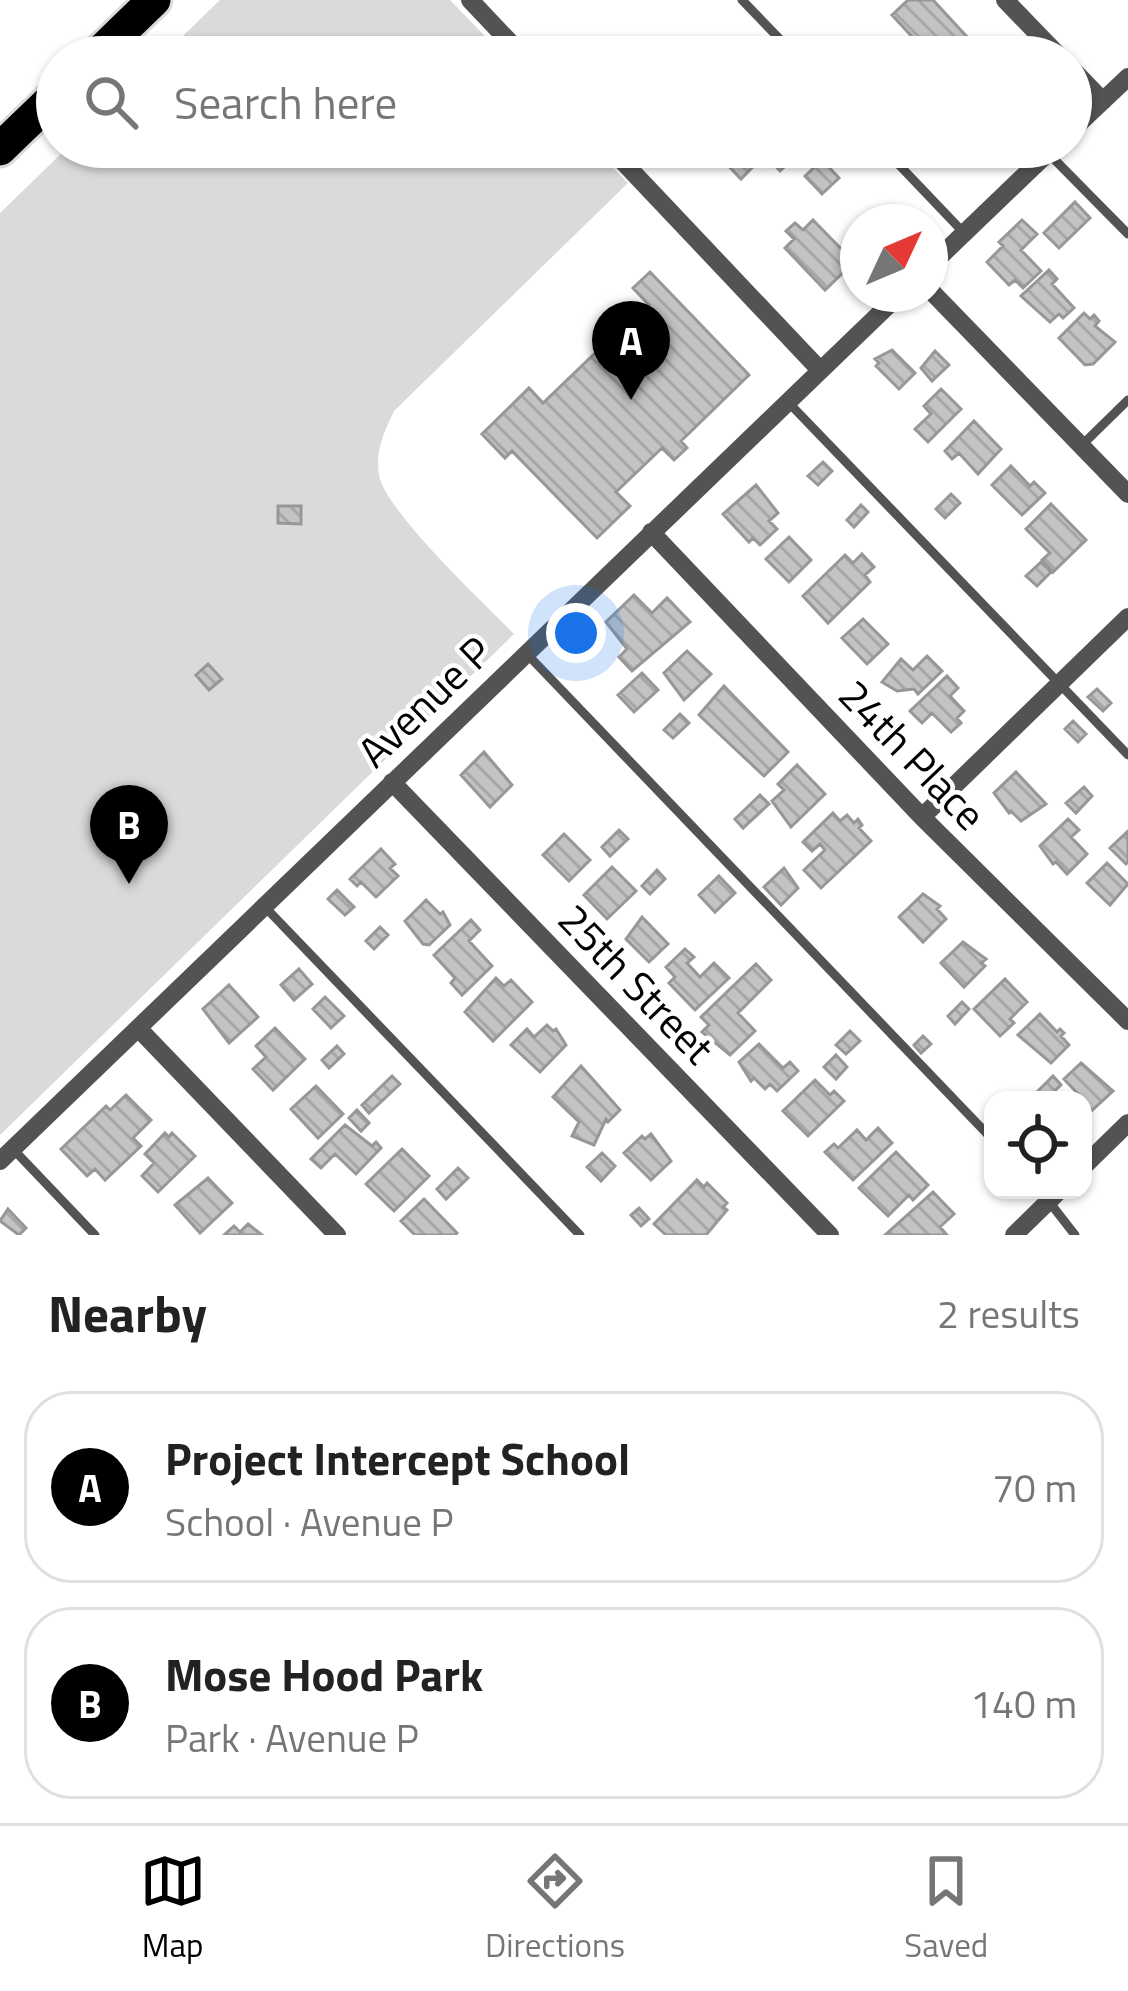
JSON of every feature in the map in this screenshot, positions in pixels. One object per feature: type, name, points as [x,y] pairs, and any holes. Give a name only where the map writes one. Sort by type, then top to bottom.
[{"type":"highway","points":[[117,36],[154,0]]},
{"type":"highway","points":[[0,149],[36,114]]},
{"type":"street","points":[[470,0],[504,36]]},
{"type":"street","points":[[1006,0],[1040,36]]},
{"type":"street","points":[[1092,111],[1128,76]]},
{"type":"street","points":[[1092,90],[1103,101]]},
{"type":"street","points":[[629,168],[820,370]]},
{"type":"street","points":[[948,249],[1032,168]]},
{"type":"street","points":[[948,309],[1128,494]]},
{"type":"street","name":"Avenue P","points":[[6,1155],[881,312]]},
{"type":"street","name":"24th Place","points":[[651,532],[922,817],[1128,1021]]},
{"type":"street","points":[[922,817],[1128,617]]},
{"type":"street","name":"25th Street","points":[[392,782],[830,1235]]},
{"type":"street","points":[[138,1028],[337,1235]]},
{"type":"street","points":[[1092,1158],[1128,1123]]},
{"type":"street","points":[[1014,1235],[1045,1199]]},
{"type":"lane","points":[[742,0],[776,36]]},
{"type":"lane","points":[[902,168],[964,233]]},
{"type":"lane","points":[[1068,168],[1128,234]]},
{"type":"lane","points":[[1081,446],[1128,400]]},
{"type":"lane","points":[[788,402],[1128,754]]},
{"type":"lane","points":[[526,652],[984,1131]]},
{"type":"lane","points":[[264,906],[580,1235]]},
{"type":"lane","points":[[6,1155],[95,1235]]},
{"type":"lane","points":[[1054,1199],[1075,1235]]},
{"type":"shaded area","points":[[220,0],[450,0],[485,36],[183,36]]},
{"type":"shaded area","points":[[46,168],[613,168],[628,183],[394,411],[381,442],[379,475],[385,491],[438,557],[514,634],[0,1135],[0,213]]},
{"type":"building","points":[[908,0],[933,0],[966,36],[912,36],[892,15]]},
{"type":"building","points":[[730,168],[752,168],[741,179]]},
{"type":"building","points":[[814,168],[830,168],[839,178],[822,194],[805,176]]},
{"type":"building","points":[[1075,202],[1090,218],[1059,248],[1044,233]]},
{"type":"building","points":[[813,220],[840,248],[840,276],[825,290],[785,248],[794,239],[786,231],[795,223],[803,230]]},
{"type":"building","points":[[1022,220],[1037,234],[1021,250],[1041,271],[1023,288],[1015,280],[1009,285],[987,262]]},
{"type":"building","points":[[1049,270],[1057,279],[1052,284],[1074,308],[1050,322],[1021,296]]},
{"type":"building","points":[[650,272],[749,375],[681,441],[687,448],[674,460],[662,448],[616,492],[630,506],[597,538],[512,451],[505,458],[482,434],[529,388],[543,403],[619,334],[649,305],[633,288]]},
{"type":"building","points":[[1084,313],[1090,319],[1094,315],[1099,321],[1095,326],[1115,342],[1093,364],[1085,365],[1059,338]]},
{"type":"building","points":[[892,350],[915,373],[899,389],[876,366],[875,359]]},
{"type":"building","points":[[935,351],[949,365],[932,381],[921,368]]},
{"type":"building","points":[[941,389],[961,409],[928,442],[915,429],[931,414],[924,406]]},
{"type":"building","points":[[974,421],[1001,449],[978,474],[959,453],[952,459],[945,451]]},
{"type":"building","points":[[823,462],[832,471],[818,485],[808,476]]},
{"type":"building","points":[[1011,466],[1030,486],[1034,482],[1045,493],[1022,515],[992,485]]},
{"type":"building","points":[[756,485],[778,513],[769,521],[777,529],[760,545],[753,538],[749,542],[723,514]]},
{"type":"building","points":[[951,494],[960,503],[945,518],[936,509]]},
{"type":"building","points":[[1051,504],[1086,540],[1053,572],[1042,560],[1050,553],[1026,529]]},
{"type":"building","points":[[861,505],[868,512],[854,527],[847,520]]},
{"type":"building","points":[[278,506],[301,506],[301,524],[278,523]]},
{"type":"building","points":[[789,537],[811,560],[789,582],[766,559]]},
{"type":"building","points":[[862,554],[874,567],[865,575],[870,582],[828,623],[803,596],[845,555],[853,563]]},
{"type":"building","points":[[1041,562],[1051,572],[1037,586],[1026,576]]},
{"type":"building","points":[[634,595],[652,613],[667,598],[690,622],[632,671],[619,657],[627,649],[606,622]]},
{"type":"building","points":[[863,619],[888,644],[867,664],[842,638]]},
{"type":"building","points":[[687,651],[711,674],[684,700],[664,673]]},
{"type":"building","points":[[927,656],[942,671],[918,694],[914,689],[897,691],[882,682],[901,659],[913,670]]},
{"type":"building","points":[[208,664],[222,679],[209,690],[196,675]]},
{"type":"building","points":[[642,673],[658,690],[634,712],[618,695]]},
{"type":"building","points":[[947,676],[958,688],[950,696],[964,711],[957,718],[961,723],[951,732],[932,713],[922,723],[910,711]]},
{"type":"building","points":[[724,686],[788,752],[764,776],[699,715]]},
{"type":"building","points":[[1097,689],[1111,703],[1103,711],[1088,697]]},
{"type":"building","points":[[680,714],[689,723],[673,738],[664,730]]},
{"type":"building","points":[[1073,721],[1086,734],[1078,742],[1065,729]]},
{"type":"building","points":[[484,752],[512,785],[490,807],[461,775]]},
{"type":"building","points":[[797,765],[825,794],[791,827],[772,801],[784,790],[778,784]]},
{"type":"building","points":[[1016,772],[1046,804],[1021,821],[994,793]]},
{"type":"building","points":[[1084,787],[1092,796],[1076,813],[1066,803]]},
{"type":"building","points":[[760,795],[769,804],[743,828],[735,819]]},
{"type":"building","points":[[833,813],[840,821],[847,815],[854,823],[858,819],[859,828],[871,841],[821,888],[804,870],[825,850],[820,844],[812,851],[803,842]]},
{"type":"building","points":[[1068,819],[1079,830],[1071,837],[1087,854],[1067,874],[1040,846]]},
{"type":"building","points":[[619,830],[628,839],[610,856],[602,847]]},
{"type":"building","points":[[1128,831],[1128,862],[1126,864],[1110,848]]},
{"type":"building","points":[[564,834],[590,860],[569,881],[543,855]]},
{"type":"building","points":[[381,849],[395,864],[390,868],[398,876],[376,897],[361,882],[357,886],[350,879]]},
{"type":"building","points":[[1107,863],[1128,884],[1110,905],[1087,883]]},
{"type":"building","points":[[612,867],[636,891],[607,919],[584,895]]},
{"type":"building","points":[[784,868],[798,888],[781,905],[764,887]]},
{"type":"building","points":[[657,870],[665,879],[650,894],[642,886]]},
{"type":"building","points":[[719,876],[735,893],[715,912],[699,895]]},
{"type":"building","points":[[337,890],[354,907],[345,915],[328,899]]},
{"type":"building","points":[[923,894],[940,906],[937,909],[946,919],[923,942],[899,917]]},
{"type":"building","points":[[426,900],[443,912],[450,925],[429,945],[405,921]]},
{"type":"building","points":[[642,917],[668,944],[649,962],[626,939]]},
{"type":"building","points":[[471,920],[480,930],[469,941],[492,966],[462,995],[451,983],[455,978],[434,955]]},
{"type":"building","points":[[380,927],[388,935],[374,949],[366,941]]},
{"type":"building","points":[[963,942],[986,959],[964,987],[941,963]]},
{"type":"building","points":[[685,949],[694,957],[687,963],[700,977],[714,963],[729,978],[695,1010],[669,983],[675,977],[666,967]]},
{"type":"building","points":[[756,964],[771,980],[738,1013],[755,1031],[730,1055],[702,1032],[709,1025],[701,1017]]},
{"type":"building","points":[[299,969],[312,984],[294,1000],[281,985]]},
{"type":"building","points":[[496,978],[504,986],[511,980],[532,1002],[493,1041],[465,1012]]},
{"type":"building","points":[[1005,979],[1027,1002],[1000,1036],[974,1009]]},
{"type":"building","points":[[229,985],[258,1017],[229,1043],[203,1009]]},
{"type":"building","points":[[325,997],[344,1016],[331,1028],[313,1009]]},
{"type":"building","points":[[962,1002],[969,1009],[955,1024],[948,1016]]},
{"type":"building","points":[[1040,1014],[1064,1033],[1061,1036],[1069,1045],[1051,1063],[1018,1035]]},
{"type":"building","points":[[547,1025],[556,1029],[566,1045],[540,1072],[511,1045],[527,1029],[534,1037]]},
{"type":"building","points":[[275,1028],[305,1059],[273,1090],[253,1069],[266,1057],[256,1046]]},
{"type":"building","points":[[850,1031],[860,1041],[846,1054],[836,1045]]},
{"type":"building","points":[[923,1036],[931,1044],[921,1053],[914,1045]]},
{"type":"building","points":[[759,1044],[783,1068],[790,1062],[798,1071],[777,1091],[770,1084],[765,1089],[754,1078],[751,1081],[739,1062]]},
{"type":"building","points":[[337,1046],[344,1054],[329,1068],[322,1060]]},
{"type":"building","points":[[836,1055],[847,1067],[836,1079],[824,1067]]},
{"type":"building","points":[[1081,1063],[1113,1091],[1092,1110],[1092,1091],[1075,1091],[1064,1079]]},
{"type":"building","points":[[581,1066],[620,1110],[608,1122],[606,1119],[594,1145],[572,1136],[579,1122],[553,1097]]},
{"type":"building","points":[[392,1076],[400,1084],[369,1113],[362,1105]]},
{"type":"building","points":[[1053,1076],[1061,1085],[1055,1091],[1038,1091]]},
{"type":"building","points":[[815,1080],[844,1101],[808,1136],[783,1111]]},
{"type":"building","points":[[316,1086],[343,1114],[318,1138],[291,1109]]},
{"type":"building","points":[[126,1095],[151,1120],[133,1138],[141,1146],[105,1180],[95,1169],[87,1176],[61,1149],[106,1106],[110,1110]]},
{"type":"building","points":[[357,1110],[369,1123],[361,1131],[349,1118]]},
{"type":"building","points":[[345,1125],[381,1148],[356,1174],[335,1154],[321,1168],[311,1159]]},
{"type":"building","points":[[878,1128],[892,1143],[853,1180],[825,1152],[834,1144],[838,1148],[857,1130],[866,1140]]},
{"type":"building","points":[[165,1133],[169,1137],[172,1133],[195,1156],[158,1192],[142,1176],[154,1163],[145,1154]]},
{"type":"building","points":[[651,1134],[671,1161],[651,1180],[624,1153]]},
{"type":"building","points":[[402,1149],[429,1176],[394,1211],[366,1184]]},
{"type":"building","points":[[896,1152],[928,1185],[913,1200],[909,1195],[888,1216],[859,1188]]},
{"type":"building","points":[[602,1153],[615,1166],[601,1181],[587,1167]]},
{"type":"building","points":[[458,1168],[468,1178],[446,1199],[437,1189]]},
{"type":"building","points":[[208,1178],[232,1203],[200,1233],[175,1205]]},
{"type":"building","points":[[697,1180],[704,1187],[707,1183],[727,1203],[723,1207],[727,1210],[706,1235],[666,1235],[654,1224]]},
{"type":"building","points":[[933,1192],[954,1214],[940,1227],[947,1235],[885,1235]]},
{"type":"building","points":[[424,1199],[455,1235],[415,1235],[401,1221]]},
{"type":"building","points":[[639,1208],[649,1219],[641,1226],[631,1215]]},
{"type":"building","points":[[8,1209],[26,1228],[19,1235],[0,1221]]},
{"type":"building","points":[[248,1224],[262,1235],[224,1235],[234,1226],[240,1232]]},
{"type":"place","name":"Project Intercept School","points":[[631,400]]},
{"type":"place","name":"Mose Hood Park","points":[[129,884]]}]
